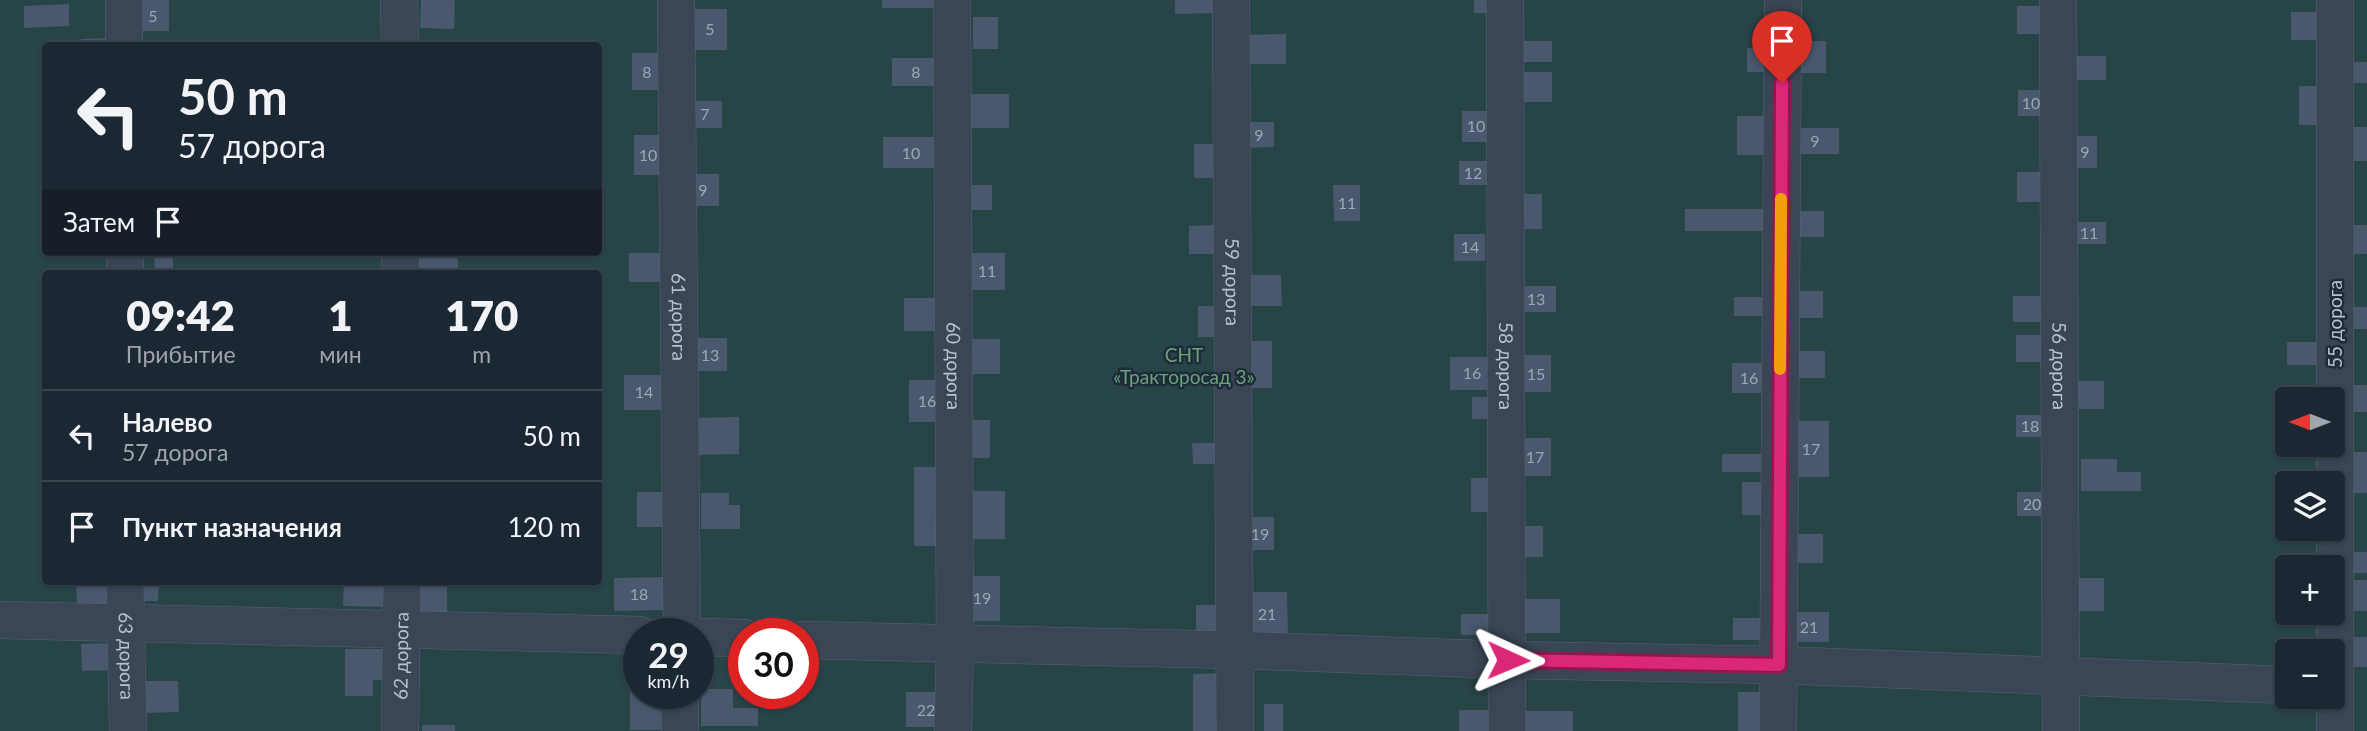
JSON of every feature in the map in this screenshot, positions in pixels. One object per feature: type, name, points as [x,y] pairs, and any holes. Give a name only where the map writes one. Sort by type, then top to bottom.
[{"type":"street","points":[[124,0],[124,42]]},
{"type":"street","points":[[400,0],[400,42]]},
{"type":"street","name":"61 дорога","points":[[676,0],[682,618]]},
{"type":"street","name":"60 дорога","points":[[951,0],[955,645],[953,731]]},
{"type":"street","name":"59 дорога","points":[[1231,0],[1235,731]]},
{"type":"street","name":"58 дорога","points":[[1506,0],[1507,731]]},
{"type":"street","points":[[1778,731],[1783,0]]},
{"type":"street","name":"56 дорога","points":[[2058,0],[2061,731]]},
{"type":"street","name":"55 дорога","points":[[2335,0],[2344,639]]},
{"type":"street","name":"63 дорога","points":[[125,585],[128,731]]},
{"type":"street","name":"62 дорога","points":[[400,731],[402,585]]},
{"type":"street","points":[[0,620],[402,627],[623,634]]},
{"type":"street","points":[[819,641],[1779,665],[2275,685]]},
{"type":"street","points":[[680,709],[680,731]]},
{"type":"street","name":"55 дорога","points":[[2335,731],[2340,709]]},
{"type":"green space","name":"СНТ «Тракторосад 3»","points":[[0,0],[2367,0],[2367,731],[0,731]]},
{"type":"building","points":[[137,0],[169,0],[169,31],[137,31]]},
{"type":"building","points":[[421,0],[455,0],[454,29],[420,28]]},
{"type":"building","points":[[882,0],[940,0],[940,8],[882,8]]},
{"type":"building","points":[[1175,0],[1216,0],[1216,13],[1175,14]]},
{"type":"building","points":[[1474,0],[1492,0],[1492,13],[1474,13]]},
{"type":"building","points":[[69,4],[69,26],[24,28],[24,6]]},
{"type":"building","points":[[2017,6],[2048,6],[2048,34],[2017,34]]},
{"type":"building","points":[[693,9],[727,9],[727,50],[693,50]]},
{"type":"building","points":[[2291,12],[2322,12],[2322,40],[2291,40]]},
{"type":"building","points":[[973,17],[998,17],[998,49],[973,49]]},
{"type":"building","points":[[1286,34],[1286,64],[1240,64],[1239,35]]},
{"type":"building","points":[[111,38],[111,42],[81,42],[81,39]]},
{"type":"building","points":[[1521,41],[1552,41],[1552,62],[1521,62]]},
{"type":"building","points":[[1808,41],[1826,41],[1826,73],[1792,73],[1792,56],[1808,56]]},
{"type":"building","points":[[1747,48],[1771,48],[1771,72],[1747,72]]},
{"type":"building","points":[[632,53],[661,53],[661,90],[632,90]]},
{"type":"building","points":[[2074,56],[2106,56],[2106,80],[2074,80]]},
{"type":"building","points":[[892,58],[941,58],[941,86],[892,86]]},
{"type":"building","points":[[2344,62],[2367,62],[2367,83],[2344,83]]},
{"type":"building","points":[[1520,72],[1552,72],[1552,102],[1520,102]]},
{"type":"building","points":[[2299,86],[2326,86],[2326,125],[2299,125]]},
{"type":"building","points":[[2018,90],[2044,90],[2044,116],[2018,116]]},
{"type":"building","points":[[966,94],[1009,94],[1009,128],[966,128]]},
{"type":"building","points":[[688,101],[722,101],[722,128],[688,128]]},
{"type":"building","points":[[1462,111],[1489,111],[1489,142],[1462,142]]},
{"type":"building","points":[[1737,116],[1774,116],[1774,155],[1737,155]]},
{"type":"building","points":[[1245,122],[1274,122],[1274,147],[1245,148]]},
{"type":"building","points":[[2349,127],[2367,127],[2367,161],[2349,161]]},
{"type":"building","points":[[1792,128],[1839,128],[1839,154],[1792,154]]},
{"type":"building","points":[[634,135],[662,135],[662,175],[634,175]]},
{"type":"building","points":[[2072,136],[2097,136],[2097,168],[2072,168]]},
{"type":"building","points":[[883,137],[939,137],[939,168],[883,168]]},
{"type":"building","points":[[1194,144],[1220,144],[1220,178],[1194,178]]},
{"type":"building","points":[[1459,161],[1487,161],[1487,185],[1459,185]]},
{"type":"building","points":[[2017,172],[2047,172],[2047,202],[2017,202]]},
{"type":"building","points":[[687,174],[719,174],[719,206],[687,206]]},
{"type":"building","points":[[972,185],[992,185],[992,210],[972,210]]},
{"type":"building","points":[[1333,185],[1360,185],[1360,221],[1334,221]]},
{"type":"building","points":[[1515,194],[1542,194],[1542,229],[1515,229]]},
{"type":"building","points":[[1685,209],[1768,209],[1768,231],[1685,231]]},
{"type":"building","points":[[1790,211],[1824,211],[1824,237],[1790,237]]},
{"type":"building","points":[[2072,222],[2106,222],[2106,244],[2072,244]]},
{"type":"building","points":[[1217,225],[1217,254],[1189,254],[1189,226]]},
{"type":"building","points":[[2341,225],[2367,225],[2367,254],[2341,254]]},
{"type":"building","points":[[1454,234],[1485,234],[1485,261],[1454,261]]},
{"type":"building","points":[[629,253],[669,253],[669,282],[629,282]]},
{"type":"building","points":[[969,253],[1005,253],[1005,290],[969,290]]},
{"type":"building","points":[[154,256],[173,256],[173,270],[155,270]]},
{"type":"building","points":[[419,256],[458,256],[458,270],[419,270]]},
{"type":"building","points":[[1246,275],[1281,275],[1282,306],[1246,306]]},
{"type":"building","points":[[1516,286],[1556,286],[1556,312],[1516,312]]},
{"type":"building","points":[[1795,291],[1823,291],[1823,318],[1795,318]]},
{"type":"building","points":[[2013,296],[2044,296],[2044,322],[2013,322]]},
{"type":"building","points":[[1734,297],[1767,297],[1767,316],[1734,316]]},
{"type":"building","points":[[904,298],[945,298],[945,331],[904,331]]},
{"type":"building","points":[[1198,306],[1220,306],[1220,337],[1198,337]]},
{"type":"building","points":[[2343,307],[2367,307],[2367,329],[2343,329]]},
{"type":"building","points":[[2016,335],[2045,335],[2045,362],[2016,362]]},
{"type":"building","points":[[692,338],[727,338],[727,371],[692,371]]},
{"type":"building","points":[[966,339],[1000,339],[1000,374],[966,374]]},
{"type":"building","points":[[1242,341],[1272,341],[1272,388],[1242,388]]},
{"type":"building","points":[[2287,342],[2322,342],[2322,365],[2287,365]]},
{"type":"building","points":[[1797,351],[1825,351],[1825,378],[1797,378]]},
{"type":"building","points":[[1521,355],[1551,355],[1551,392],[1521,392]]},
{"type":"building","points":[[1450,357],[1493,357],[1493,390],[1450,390]]},
{"type":"building","points":[[1732,363],[1766,363],[1766,393],[1732,393]]},
{"type":"building","points":[[624,375],[664,375],[664,410],[624,410]]},
{"type":"building","points":[[909,380],[945,380],[945,422],[909,422]]},
{"type":"building","points":[[2072,381],[2104,381],[2104,409],[2072,409]]},
{"type":"building","points":[[2347,385],[2367,385],[2367,412],[2347,412]]},
{"type":"building","points":[[1472,397],[1493,397],[1493,419],[1472,419]]},
{"type":"building","points":[[2016,415],[2044,415],[2044,437],[2016,437]]},
{"type":"building","points":[[739,417],[739,454],[693,455],[692,418]]},
{"type":"building","points":[[971,420],[990,420],[990,458],[971,458]]},
{"type":"building","points":[[1793,421],[1829,421],[1829,477],[1793,477]]},
{"type":"building","points":[[1520,438],[1551,438],[1551,476],[1520,476]]},
{"type":"building","points":[[1192,443],[1222,443],[1222,464],[1193,464]]},
{"type":"building","points":[[2345,452],[2367,452],[2367,493],[2345,493]]},
{"type":"building","points":[[1722,454],[1766,454],[1766,472],[1722,472]]},
{"type":"building","points":[[2081,459],[2117,459],[2117,472],[2141,472],[2141,491],[2081,491]]},
{"type":"building","points":[[914,467],[945,467],[945,546],[914,546]]},
{"type":"building","points":[[1471,478],[1494,478],[1494,512],[1471,512]]},
{"type":"building","points":[[1742,482],[1767,482],[1767,515],[1742,515]]},
{"type":"building","points":[[972,491],[1005,491],[1005,539],[972,539]]},
{"type":"building","points":[[637,492],[668,492],[668,527],[637,527]]},
{"type":"building","points":[[2017,492],[2047,492],[2047,516],[2017,516]]},
{"type":"building","points":[[701,493],[729,493],[729,505],[740,505],[740,529],[701,529]]},
{"type":"building","points":[[1246,517],[1274,517],[1274,550],[1246,550]]},
{"type":"building","points":[[1521,526],[1543,526],[1543,557],[1521,557]]},
{"type":"building","points":[[1795,534],[1823,534],[1823,563],[1795,563]]},
{"type":"building","points":[[2353,552],[2367,552],[2367,573],[2353,573]]},
{"type":"building","points":[[965,576],[1000,576],[1000,621],[965,621]]},
{"type":"building","points":[[664,577],[664,610],[614,611],[614,578]]},
{"type":"building","points":[[2072,578],[2104,578],[2104,611],[2072,611]]},
{"type":"building","points":[[2347,580],[2367,580],[2367,611],[2347,611]]},
{"type":"building","points":[[76,585],[112,585],[113,604],[77,605]]},
{"type":"building","points":[[137,585],[159,585],[158,601],[136,601]]},
{"type":"building","points":[[344,585],[386,585],[385,607],[343,606]]},
{"type":"building","points":[[418,586],[447,586],[447,615],[418,615]]},
{"type":"building","points":[[1246,592],[1287,592],[1288,635],[1246,635]]},
{"type":"building","points":[[1519,599],[1560,599],[1560,633],[1519,633]]},
{"type":"building","points":[[1196,605],[1226,605],[1227,632],[1196,632]]},
{"type":"building","points":[[1789,612],[1829,612],[1829,642],[1789,642]]},
{"type":"building","points":[[1461,614],[1496,614],[1496,635],[1461,635]]},
{"type":"building","points":[[1733,618],[1770,618],[1770,640],[1733,640]]},
{"type":"building","points":[[2367,637],[2367,667],[2345,667],[2344,639]]},
{"type":"building","points":[[117,643],[118,670],[82,671],[81,644]]},
{"type":"building","points":[[345,649],[391,649],[391,680],[373,680],[373,696],[345,696]]},
{"type":"building","points":[[1225,673],[1226,731],[1193,731],[1193,674]]},
{"type":"building","points":[[143,681],[178,681],[179,712],[144,713]]},
{"type":"building","points":[[714,689],[728,689],[728,709],[758,709],[758,726],[701,726],[701,709],[714,709]]},
{"type":"building","points":[[906,692],[946,692],[946,727],[906,727]]},
{"type":"building","points":[[1738,692],[1769,692],[1769,731],[1738,731]]},
{"type":"building","points":[[1264,704],[1283,704],[1283,731],[1264,731]]},
{"type":"building","points":[[630,709],[667,709],[667,730],[630,730]]},
{"type":"building","points":[[1459,710],[1499,710],[1499,731],[1459,731]]},
{"type":"building","points":[[1517,711],[1573,711],[1573,731],[1517,731]]},
{"type":"building","points":[[422,725],[455,725],[455,731],[422,731]]},
{"type":"slow traffic","points":[[1780,369],[1781,199]]},
{"type":"route","points":[[1508,660],[1779,665],[1782,83]]}]
